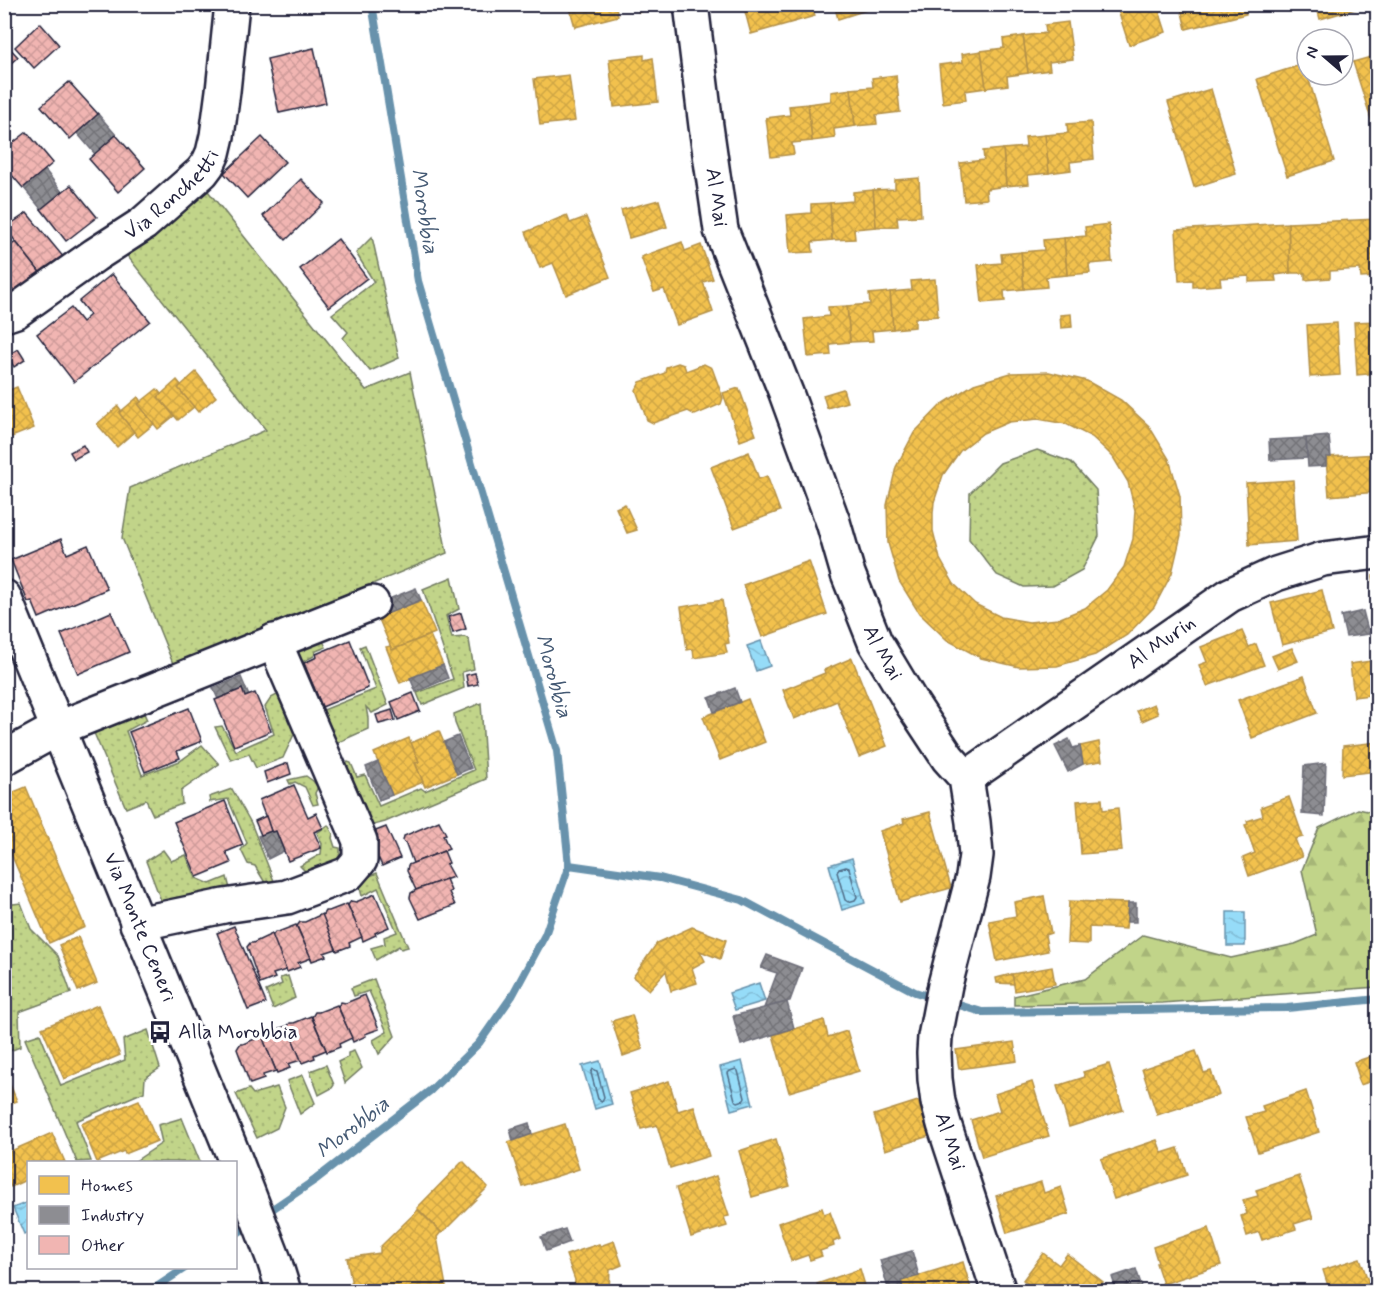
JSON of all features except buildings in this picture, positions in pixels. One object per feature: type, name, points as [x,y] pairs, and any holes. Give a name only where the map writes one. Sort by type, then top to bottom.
[{"type":"street","name":"Via Ronchetti","points":[[4,315],[16,311],[143,224],[202,172],[208,164],[217,136],[232,4]]},
{"type":"street","name":"Al Mai","points":[[691,4],[721,230],[786,393],[833,522],[848,574],[875,642],[948,758],[966,778],[976,855],[974,877],[945,985],[934,1053],[938,1102],[999,1292]]},
{"type":"street","name":"Al Murin","points":[[966,778],[1230,595],[1276,574],[1323,559],[1377,552]]},
{"type":"street","name":"Via Monte Ceneri","points":[[4,597],[236,1161]]},
{"type":"street","points":[[4,758],[58,728],[372,603]]},
{"type":"street","points":[[137,924],[224,906],[287,897],[348,874],[360,860],[360,841],[274,641]]},
{"type":"street","name":"Via Monte Ceneri","points":[[237,1164],[284,1292]]},
{"type":"green space","points":[[208,191],[366,390],[410,372],[447,553],[174,666],[122,538],[130,488],[266,430],[121,248]]},
{"type":"green space","points":[[372,237],[399,358],[370,371],[343,338],[348,332],[332,314],[374,282],[356,253]]},
{"type":"green space","points":[[1037,450],[1071,462],[1096,490],[1099,536],[1082,570],[1053,586],[1024,587],[997,575],[969,539],[970,493],[1000,463]]},
{"type":"green space","points":[[452,577],[459,609],[446,616],[452,638],[465,637],[469,640],[474,669],[462,672],[464,688],[422,705],[417,693],[453,679],[423,589]]},
{"type":"green space","points":[[321,637],[326,647],[316,651],[314,656],[302,662],[321,711],[376,689],[360,647],[365,645],[388,705],[372,713],[366,707],[368,729],[330,746],[294,653],[300,645]]},
{"type":"green space","points":[[281,693],[296,730],[283,758],[256,768],[249,754],[231,760],[215,727],[222,726],[236,751],[274,734],[265,707],[271,698]]},
{"type":"green space","points":[[481,703],[486,779],[385,822],[366,827],[343,764],[351,763],[357,777],[365,775],[379,806],[421,788],[425,791],[474,770],[455,723],[454,714]]},
{"type":"green space","points":[[143,711],[147,720],[126,731],[142,775],[180,761],[202,745],[219,764],[181,791],[182,804],[153,815],[146,800],[126,808],[94,733]]},
{"type":"green space","points":[[306,776],[318,787],[315,793],[318,804],[313,805],[305,787],[295,782],[290,784],[288,780]]},
{"type":"green space","points":[[232,789],[251,823],[276,886],[267,886],[255,866],[248,864],[241,850],[247,843],[228,799],[210,802],[209,797]]},
{"type":"green space","points":[[1358,809],[1377,813],[1377,987],[1162,1003],[1014,1005],[1014,996],[1085,979],[1143,935],[1231,958],[1295,944],[1317,935],[1302,870],[1319,828]]},
{"type":"green space","points":[[328,825],[333,834],[335,847],[340,848],[340,858],[306,872],[300,866],[321,854],[322,844],[317,833]]},
{"type":"green space","points":[[163,850],[171,861],[186,855],[196,878],[210,884],[227,877],[231,893],[162,903],[146,861]]},
{"type":"green space","points":[[377,873],[408,947],[401,949],[399,946],[376,960],[371,948],[385,944],[384,937],[397,932],[378,888],[362,896],[358,881]]},
{"type":"green space","points":[[21,903],[31,929],[58,956],[71,993],[19,1012],[20,1047],[5,1053],[5,905]]},
{"type":"green space","points":[[288,976],[295,998],[273,1009],[266,991],[282,984],[280,978]]},
{"type":"green space","points":[[374,979],[395,1036],[379,1054],[373,1040],[387,1032],[369,991],[354,996],[351,988]]},
{"type":"green space","points":[[148,1030],[160,1068],[145,1078],[144,1092],[76,1121],[91,1161],[77,1161],[25,1039],[40,1034],[61,1086],[125,1060],[123,1040]]},
{"type":"green space","points":[[354,1051],[362,1068],[345,1083],[338,1062]]},
{"type":"green space","points":[[326,1065],[334,1085],[319,1095],[310,1071]]},
{"type":"green space","points":[[303,1075],[315,1103],[300,1114],[287,1081]]},
{"type":"green space","points":[[277,1087],[285,1107],[277,1128],[257,1138],[236,1094],[249,1089],[253,1094]]},
{"type":"green space","points":[[182,1118],[200,1161],[135,1161],[162,1143],[158,1125]]},
{"type":"water","points":[[761,641],[770,666],[756,671],[747,646]]},
{"type":"water","points":[[852,858],[865,903],[842,910],[829,865]]},
{"type":"water","points":[[1227,912],[1245,912],[1245,946],[1227,946]]},
{"type":"water","points":[[759,983],[765,1001],[735,1010],[729,993]]},
{"type":"water","points":[[600,1061],[612,1104],[595,1109],[582,1066]]},
{"type":"water","points":[[742,1061],[753,1104],[731,1110],[720,1067]]},
{"type":"water","points":[[27,1202],[27,1232],[24,1234],[13,1208]]},
{"type":"waterway","name":"Morobbia","points":[[265,1214],[315,1180],[431,1090],[479,1043],[512,996],[545,935],[569,865],[557,751],[418,281],[372,4]]},
{"type":"waterway","points":[[569,865],[660,878],[742,900],[915,992],[934,998]]},
{"type":"waterway","points":[[949,1002],[982,1012],[1287,1008],[1378,999]]},
{"type":"waterway","name":"Morobbia","points":[[237,1233],[252,1223]]},
{"type":"waterway","name":"Morobbia","points":[[149,1292],[184,1269]]},
{"type":"place","name":"Alla Morobbia","points":[[160,1032]]}]
